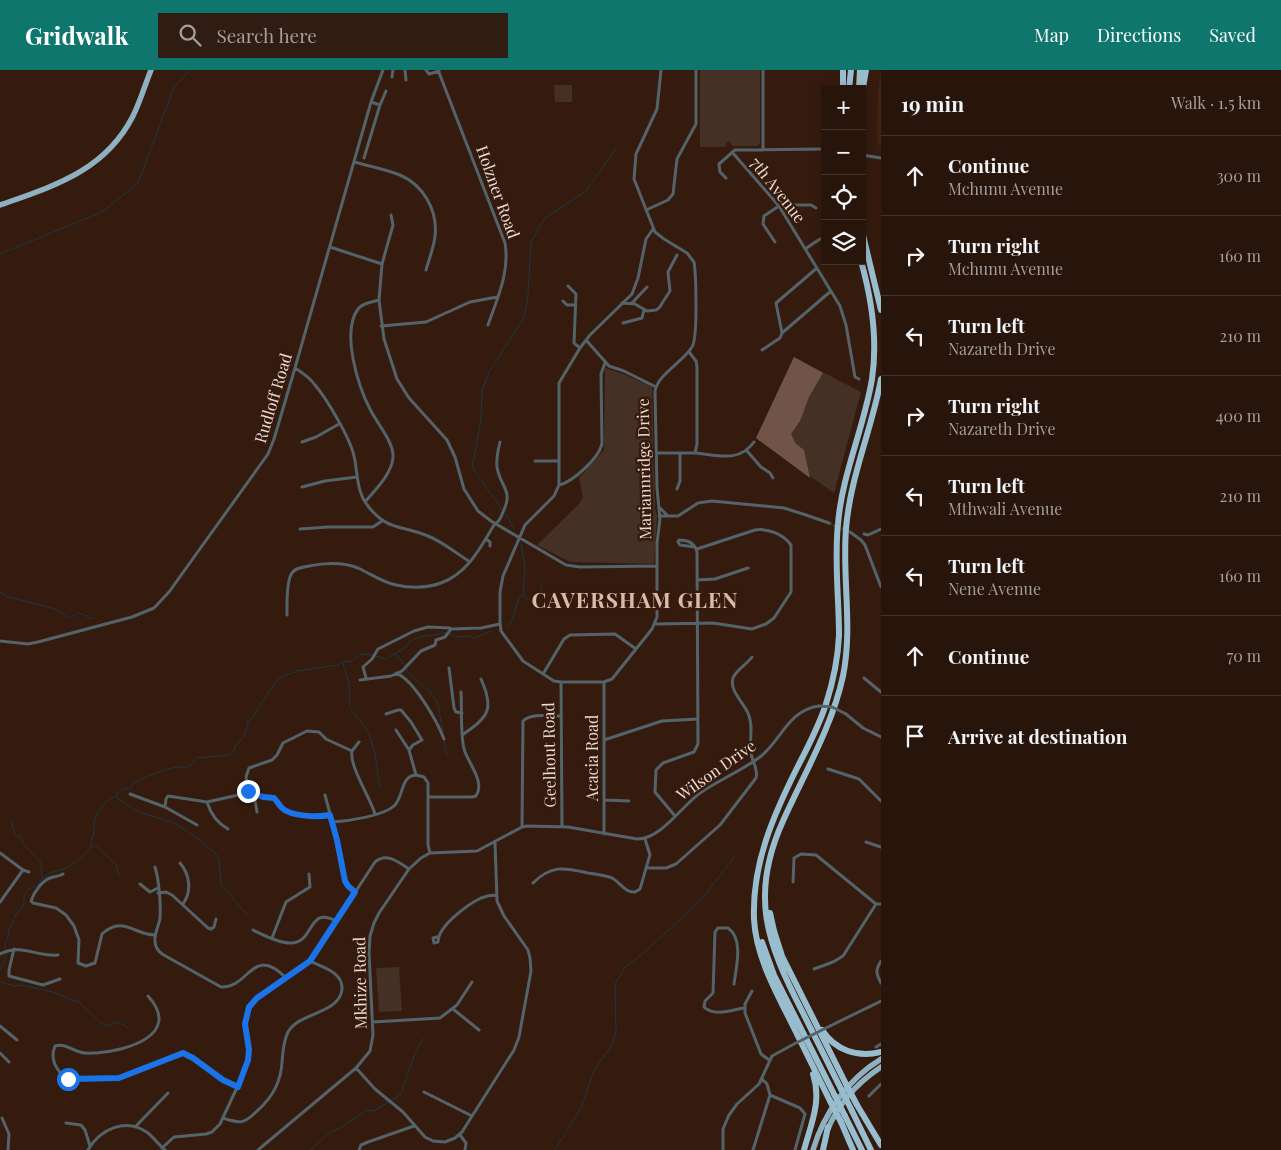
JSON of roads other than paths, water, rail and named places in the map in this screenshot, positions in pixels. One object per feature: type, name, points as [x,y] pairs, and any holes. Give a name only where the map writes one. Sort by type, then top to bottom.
[{"type":"highway","points":[[0,205],[60,182],[77,174],[101,158],[119,138],[132,117],[151,70]]},
{"type":"highway","points":[[843,70],[843,85]]},
{"type":"highway","points":[[849,85],[850,70]]},
{"type":"highway","points":[[859,85],[860,70]]},
{"type":"highway","points":[[863,85],[866,70]]},
{"type":"highway","points":[[866,248],[881,310]]},
{"type":"highway","points":[[862,265],[873,314],[874,358],[870,390],[848,469],[838,516],[836,558],[839,636],[834,672],[819,724],[773,819],[764,843],[757,873],[755,927],[771,982],[802,1045],[862,1150]]},
{"type":"highway","points":[[871,1150],[843,1086],[785,978],[770,942],[765,903],[769,859],[782,822],[826,728],[840,691],[848,638],[845,558],[848,513],[855,478],[881,379]]},
{"type":"highway","points":[[769,859],[768,892],[772,926],[782,956],[843,1086]]},
{"type":"highway","points":[[755,899],[759,930],[770,967],[832,1098]]},
{"type":"highway","points":[[801,995],[825,1035],[834,1044],[846,1051],[859,1054],[881,1052]]},
{"type":"highway","points":[[802,1045],[814,1077],[817,1096],[815,1114],[804,1150]]},
{"type":"highway","points":[[813,1150],[821,1128],[838,1099],[858,1076],[881,1059]]},
{"type":"highway","points":[[821,1150],[828,1127],[837,1110],[864,1079],[881,1067]]},
{"type":"highway","points":[[854,1108],[881,1145]]},
{"type":"highway","points":[[843,1119],[853,1150]]},
{"type":"street","name":"Rudloff Road","points":[[0,641],[28,644],[45,641],[139,615],[158,604],[169,592],[268,454],[296,368],[371,102],[383,70]]},
{"type":"street","points":[[392,77],[394,70]]},
{"type":"street","points":[[405,70],[406,80]]},
{"type":"street","points":[[426,70],[430,74],[439,71]]},
{"type":"street","points":[[661,70],[657,109],[638,147],[635,158],[634,182],[653,229],[646,239],[635,289],[586,340],[561,378],[558,388],[559,485],[554,496],[528,522],[501,581],[500,624],[503,634],[520,657],[554,681],[602,682],[616,676],[656,624],[698,623],[713,623],[752,629],[771,621],[791,592],[792,550],[788,541],[772,531],[763,529],[696,548],[680,545],[678,542],[679,540],[688,541],[696,548],[698,623],[698,744],[694,752],[663,763],[656,770],[655,792],[675,816]]},
{"type":"street","points":[[646,210],[668,200],[673,194],[677,159],[696,124],[696,70]]},
{"type":"street","name":"7th Avenue","points":[[762,70],[763,150]]},
{"type":"street","name":"Holzner Road","points":[[439,71],[505,244],[506,264],[488,325]]},
{"type":"street","points":[[364,158],[386,91]]},
{"type":"street","points":[[371,102],[380,105]]},
{"type":"street","points":[[736,157],[740,149]]},
{"type":"street","points":[[726,178],[720,172],[719,164],[732,152],[740,149],[821,150]]},
{"type":"street","name":"7th Avenue","points":[[732,152],[779,206],[831,292],[843,314],[855,377],[859,379]]},
{"type":"street","points":[[866,156],[881,158]]},
{"type":"street","points":[[354,162],[399,175],[411,181],[424,194],[433,213],[436,225],[432,250],[426,270]]},
{"type":"street","points":[[775,242],[763,224],[763,219],[779,206],[811,206],[816,208]]},
{"type":"street","points":[[391,215],[393,225],[382,264],[379,300],[381,326],[393,368],[406,394],[447,440],[470,501],[481,514],[496,524],[557,560],[571,566],[657,566]]},
{"type":"street","name":"Mariannridge Drive","points":[[653,229],[664,239],[687,253],[694,262],[695,341],[688,352],[660,380],[656,387],[656,453],[659,516],[656,624]]},
{"type":"street","points":[[805,249],[820,239]]},
{"type":"street","points":[[330,247],[382,264]]},
{"type":"street","points":[[622,303],[632,303],[644,310],[651,311],[659,308],[668,294],[670,287],[668,272],[677,255]]},
{"type":"street","points":[[782,333],[776,306],[777,300],[817,268]]},
{"type":"street","points":[[568,286],[575,292],[574,343],[580,348]]},
{"type":"street","points":[[632,303],[646,287]]},
{"type":"street","points":[[762,350],[780,338],[782,333],[831,292]]},
{"type":"street","points":[[381,326],[426,322],[470,302],[497,297]]},
{"type":"street","points":[[365,502],[388,472],[393,457],[391,446],[365,399],[355,368],[351,347],[353,322],[357,309],[365,304],[379,300]]},
{"type":"street","points":[[563,302],[567,305],[576,305]]},
{"type":"street","points":[[623,323],[642,318],[644,310]]},
{"type":"street","points":[[586,340],[609,366],[624,371],[656,387]]},
{"type":"street","points":[[688,352],[696,360],[697,367],[697,439],[695,453]]},
{"type":"street","points":[[559,485],[570,481],[600,451],[602,443],[601,374],[605,363]]},
{"type":"street","points":[[296,368],[316,386],[351,445],[360,493],[365,502],[382,521],[428,536],[446,545],[470,562]]},
{"type":"street","points":[[302,442],[316,438],[339,424]]},
{"type":"street","points":[[287,615],[289,582],[293,572],[301,568],[315,565],[346,564],[394,585],[420,587],[448,580],[463,570],[499,522],[506,506],[508,498],[507,489],[497,464],[500,442]]},
{"type":"street","points":[[656,453],[734,456],[747,451],[754,442]]},
{"type":"street","points":[[747,451],[773,478]]},
{"type":"street","points":[[677,489],[680,481],[680,453]]},
{"type":"street","points":[[535,461],[559,461]]},
{"type":"street","points":[[302,487],[325,481],[357,477]]},
{"type":"street","points":[[659,516],[681,515],[702,501],[712,501],[775,507],[806,514],[828,523]]},
{"type":"street","points":[[658,507],[668,516]]},
{"type":"street","points":[[300,529],[373,527],[382,521]]},
{"type":"street","points":[[864,534],[868,536],[881,529]]},
{"type":"street","points":[[850,532],[865,545],[881,587]]},
{"type":"street","points":[[486,539],[490,542],[490,546]]},
{"type":"street","points":[[697,580],[715,579],[748,568]]},
{"type":"street","points":[[366,678],[363,667],[372,659],[378,649],[419,629],[446,627],[450,630],[481,628],[500,624]]},
{"type":"street","points":[[360,680],[387,676],[402,671],[421,651],[436,645],[436,640],[444,637],[450,630]]},
{"type":"street","points":[[542,674],[564,639],[570,635],[615,634],[636,649]]},
{"type":"street","points":[[647,868],[672,867],[717,828],[756,778],[757,773],[750,750],[752,724],[734,690],[733,680],[735,674],[752,657]]},
{"type":"street","points":[[449,668],[454,708],[456,712],[462,713]]},
{"type":"street","points":[[395,673],[404,677],[416,691],[435,718],[444,739]]},
{"type":"street","points":[[864,678],[881,692]]},
{"type":"street","points":[[462,735],[474,727],[489,710],[489,702],[481,679]]},
{"type":"street","name":"Geelhout Road","points":[[561,682],[562,827]]},
{"type":"street","name":"Acacia Road","points":[[602,682],[604,687],[604,834]]},
{"type":"street","points":[[428,797],[472,797],[477,795],[478,782],[464,749],[461,692]]},
{"type":"street","name":"Wilson Drive","points":[[645,839],[654,834],[701,792],[754,761],[764,753],[795,716],[807,709],[819,706],[832,707],[846,714],[863,728],[881,737]]},
{"type":"street","points":[[386,714],[401,710],[416,729],[421,741],[413,745],[409,750]]},
{"type":"street","points":[[522,828],[523,721],[531,716],[561,716]]},
{"type":"street","points":[[604,740],[662,721],[698,719]]},
{"type":"street","points":[[396,730],[409,750],[416,775]]},
{"type":"street","points":[[257,812],[246,777],[248,768],[272,760],[279,752],[283,743],[305,732],[313,731],[319,732],[326,740],[352,751]]},
{"type":"street","points":[[359,742],[352,751],[353,762],[375,814]]},
{"type":"street","points":[[828,769],[859,779],[881,801]]},
{"type":"street","points":[[333,822],[352,820],[375,814],[396,804],[407,778],[410,775],[416,775],[421,776],[427,781],[428,845],[430,853],[473,852],[522,828],[562,827],[645,839],[650,855],[640,889],[635,892],[630,892],[610,878],[564,868],[545,872],[533,883]]},
{"type":"street","points":[[165,807],[168,796],[207,802],[251,792],[275,798],[282,808],[289,811],[314,817],[330,815]]},
{"type":"street","points":[[130,794],[165,807],[197,825]]},
{"type":"street","points":[[325,795],[333,822],[345,881],[355,892]]},
{"type":"street","points":[[605,800],[629,801]]},
{"type":"street","points":[[207,802],[215,819],[228,829]]},
{"type":"street","points":[[356,1068],[375,1089],[408,1117],[425,1138],[445,1142],[460,1135],[516,1047],[531,972],[530,958],[528,950],[500,911],[496,895],[497,865],[495,842]]},
{"type":"street","points":[[866,842],[881,847]]},
{"type":"street","points":[[0,853],[23,870],[29,872]]},
{"type":"street","name":"Mkhize Road","points":[[258,1150],[356,1068],[370,1051],[373,1035],[369,953],[371,930],[379,913],[409,869],[420,858],[430,853]]},
{"type":"street","points":[[793,882],[794,858],[801,854],[816,855],[876,904],[881,904]]},
{"type":"street","points":[[89,1148],[98,1136],[111,1128],[134,1127],[148,1133],[164,1149],[174,1137],[201,1135],[212,1132],[224,1118],[248,1060],[249,1050],[245,1024],[247,1010],[257,998],[310,961],[375,862],[379,859],[389,858],[409,869]]},
{"type":"street","points":[[180,863],[187,870],[189,880],[186,899],[182,904]]},
{"type":"street","points":[[155,867],[160,918],[155,935],[156,946],[162,954],[217,986],[225,987],[235,984],[253,968],[259,966],[273,967],[286,978]]},
{"type":"street","points":[[0,902],[23,870]]},
{"type":"street","points":[[62,874],[47,879],[36,889],[31,901],[56,908],[66,915],[74,926],[79,940],[78,963],[86,966],[95,963],[102,934],[113,926],[124,926],[146,934],[155,935]]},
{"type":"street","points":[[272,938],[285,904],[291,898],[309,888],[309,874]]},
{"type":"street","points":[[140,884],[150,892],[158,888]]},
{"type":"street","points":[[158,893],[169,893],[208,928],[214,927],[216,919]]},
{"type":"street","points":[[437,937],[448,922],[478,900],[496,895]]},
{"type":"street","points":[[814,969],[843,956],[876,904]]},
{"type":"street","points":[[253,930],[285,943],[294,943],[303,938],[320,918],[326,916],[336,921]]},
{"type":"street","points":[[734,984],[738,949],[735,936],[728,928],[718,928],[715,932],[713,993],[705,1001],[704,1007],[710,1011],[719,1012],[744,1008]]},
{"type":"street","points":[[14,949],[8,972],[9,976],[43,985],[60,979]]},
{"type":"street","points":[[0,954],[14,949],[58,955]]},
{"type":"street","points":[[224,1118],[237,1122],[245,1121],[264,1105],[273,1094],[280,1078],[284,1043],[290,1029],[302,1019],[334,1004],[339,998],[342,986],[338,977],[310,961]]},
{"type":"street","points":[[881,961],[876,970],[881,983]]},
{"type":"street","points":[[372,1022],[438,1019],[453,1009],[472,982]]},
{"type":"street","points":[[752,991],[744,1008],[760,1054],[769,1060]]},
{"type":"street","points":[[148,996],[157,1008],[160,1019],[158,1027],[146,1040],[96,1053],[80,1052],[61,1044],[55,1046],[52,1052],[54,1063],[62,1076],[70,1080],[124,1077],[183,1053],[223,1080],[238,1087]]},
{"type":"street","points":[[723,1150],[723,1129],[729,1115],[737,1104],[757,1086],[762,1079],[769,1060],[775,1053],[881,1001]]},
{"type":"street","points":[[453,1009],[480,1030]]},
{"type":"street","points":[[0,1026],[16,1040]]},
{"type":"street","points":[[876,1047],[881,1044]]},
{"type":"street","points":[[0,1053],[9,1062]]},
{"type":"street","points":[[753,1150],[770,1095],[762,1079]]},
{"type":"street","points":[[869,1096],[881,1084]]},
{"type":"street","points":[[424,1092],[472,1116]]},
{"type":"street","points":[[134,1127],[168,1093]]},
{"type":"street","points":[[770,1095],[800,1108],[805,1114],[794,1150]]},
{"type":"street","points":[[2,1118],[8,1134],[8,1150]]},
{"type":"street","points":[[66,1123],[81,1125],[85,1130],[89,1148]]},
{"type":"street","points":[[358,1150],[368,1142],[414,1126]]},
{"type":"street","points":[[460,1135],[466,1143],[465,1150]]},
{"type":"waterway","points":[[0,254],[102,212],[138,183],[174,87],[190,70]]},
{"type":"waterway","points":[[502,509],[472,468],[481,420],[482,391],[489,372],[524,318],[528,295],[531,243],[544,219],[586,191],[617,147]]},
{"type":"waterway","points":[[505,512],[514,530]]},
{"type":"waterway","points":[[521,544],[525,567],[523,595]]},
{"type":"waterway","points":[[507,628],[511,623],[519,597],[523,595],[529,600],[539,594],[542,584]]},
{"type":"waterway","points":[[0,592],[6,596],[55,609],[69,618],[79,613],[87,616],[89,619],[94,618]]},
{"type":"waterway","points":[[375,656],[385,659],[405,648],[409,642],[419,637],[445,633],[456,637],[467,636],[474,638],[492,631]]},
{"type":"waterway","points":[[6,950],[5,944],[9,935],[8,932],[16,914],[24,905],[24,896],[28,889],[37,886],[50,873],[66,868],[78,861],[91,847],[95,818],[100,808],[113,797],[116,797],[117,793],[124,789],[130,789],[133,783],[160,772],[181,767],[187,768],[196,758],[230,755],[246,732],[248,721],[253,717],[278,679],[297,671],[338,665],[345,661],[351,662],[361,654],[372,655]]},
{"type":"waterway","points":[[396,654],[406,666],[408,673],[430,692],[438,704],[443,732]]},
{"type":"waterway","points":[[343,663],[349,683],[350,708],[369,732],[380,788]]},
{"type":"waterway","points":[[444,741],[447,757]]},
{"type":"waterway","points":[[116,797],[134,810],[174,823],[200,840],[216,854],[219,861],[221,884],[248,916]]},
{"type":"waterway","points":[[11,820],[15,836],[20,836],[23,843],[41,863],[42,878]]},
{"type":"waterway","points":[[91,847],[96,846],[116,864],[119,877]]},
{"type":"waterway","points":[[555,1150],[581,1108],[594,1070],[610,1048],[616,1032],[615,984],[625,967],[646,951],[702,899],[735,856]]},
{"type":"waterway","points":[[0,970],[6,953]]},
{"type":"waterway","points":[[0,982],[56,993],[76,1002],[78,1001],[102,1024],[109,1026],[118,1022],[128,1028]]},
{"type":"waterway","points":[[311,1150],[330,1132],[342,1127],[366,1110],[374,1111],[401,1094],[416,1050],[425,1037]]},
{"type":"tunnel","points":[[829,523],[845,530]]},
{"type":"district","name":"CAVERSHAM GLEN","points":[[635,601]]}]
